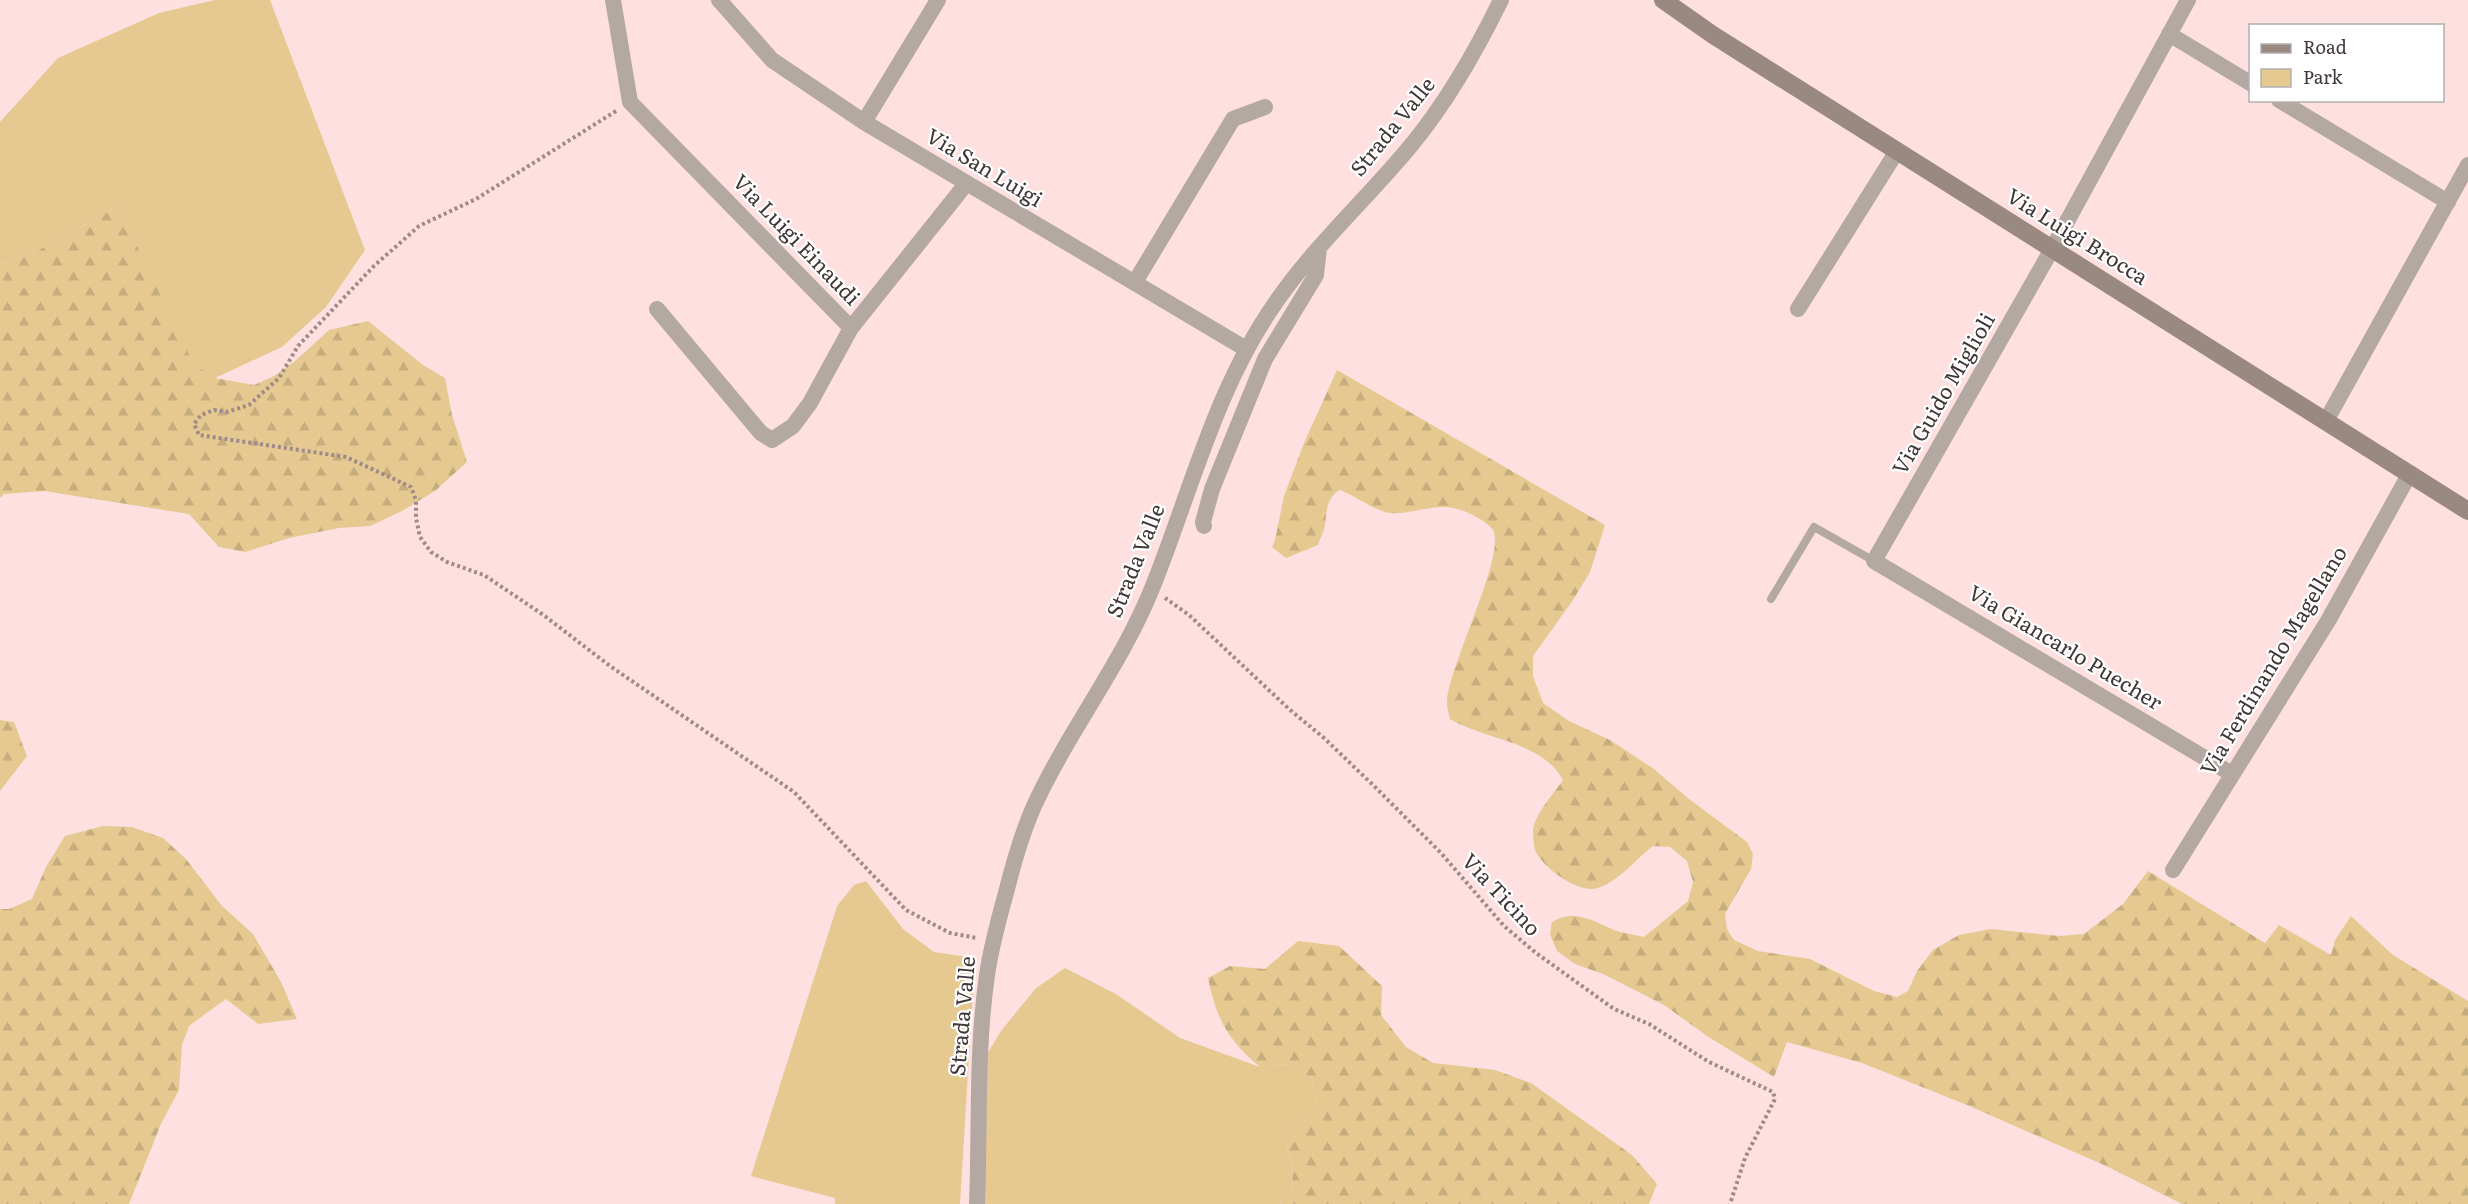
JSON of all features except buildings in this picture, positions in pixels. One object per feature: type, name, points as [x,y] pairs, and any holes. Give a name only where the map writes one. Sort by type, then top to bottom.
[{"type":"street","points":[[613,0],[630,102]]},
{"type":"street","name":"Via San Luigi","points":[[719,0],[772,60],[864,122],[1246,349]]},
{"type":"street","points":[[864,122],[938,0]]},
{"type":"street","name":"Strada Valle","points":[[977,1204],[978,1106],[983,1017],[993,941],[1015,859],[1033,808],[1125,646],[1152,590],[1211,428],[1246,349],[1275,303],[1319,248],[1412,144],[1449,96],[1501,0]]},
{"type":"street","name":"Via Luigi Brocca","points":[[1663,0],[1713,35],[2468,511]]},
{"type":"street","name":"Via Guido Miglioli","points":[[1874,561],[2052,249],[2188,0]]},
{"type":"street","points":[[2169,34],[2249,82]]},
{"type":"street","name":"Via Luigi Einaudi","points":[[630,102],[851,328],[966,184]]},
{"type":"street","points":[[2282,102],[2448,202]]},
{"type":"street","points":[[1135,282],[1233,119],[1265,107]]},
{"type":"street","points":[[1798,309],[1897,151]]},
{"type":"street","points":[[2326,421],[2468,165]]},
{"type":"street","points":[[1204,526],[1203,522],[1212,489],[1235,429],[1265,359],[1316,275],[1319,248]]},
{"type":"street","points":[[657,309],[761,433],[772,440],[793,426],[810,403],[851,328]]},
{"type":"street","name":"Via Ferdinando Magellano","points":[[2173,870],[2328,621],[2410,473]]},
{"type":"street","name":"Via Giancarlo Puecher","points":[[1874,561],[2232,774]]},
{"type":"lane","points":[[1771,599],[1814,527],[1874,561]]},
{"type":"path","points":[[630,102],[476,199],[419,226],[374,266],[298,346],[279,378],[257,398],[249,405],[227,412],[214,410],[201,415],[194,424],[199,435],[346,457],[411,487],[416,500],[416,518],[420,537],[431,552],[447,562],[484,575],[542,614],[610,666],[794,792],[906,910],[950,933],[993,941]]},
{"type":"path","name":"Via Ticino","points":[[1152,590],[1190,615],[1289,710],[1361,773],[1441,853],[1504,926],[1536,953],[1614,1009],[1648,1024],[1709,1062],[1773,1092],[1775,1099],[1738,1173],[1730,1204]]},
{"type":"green space","points":[[215,0],[270,0],[365,250],[326,307],[282,347],[215,378],[192,363],[118,206],[39,250],[0,264],[0,122],[58,58],[159,13]]},
{"type":"green space","points":[[118,206],[193,363],[215,378],[254,385],[274,376],[295,361],[329,330],[368,321],[423,365],[445,378],[452,415],[467,462],[435,491],[402,511],[370,526],[339,528],[289,538],[245,552],[219,547],[189,514],[44,491],[4,494],[0,498],[0,264],[39,250]]},
{"type":"green space","points":[[1337,370],[1605,525],[1590,572],[1533,656],[1533,676],[1543,703],[1569,721],[1610,740],[1654,769],[1689,799],[1747,842],[1753,854],[1751,869],[1725,914],[1727,929],[1734,940],[1758,951],[1810,959],[1874,991],[1897,997],[1908,991],[1917,971],[1933,950],[1959,935],[1991,929],[2059,936],[2084,934],[2123,904],[2148,871],[2265,943],[2279,925],[2331,955],[2335,940],[2351,916],[2393,955],[2468,1001],[2468,1204],[2182,1204],[2106,1166],[1967,1105],[1862,1063],[1787,1042],[1774,1077],[1707,1036],[1664,1005],[1603,974],[1575,964],[1557,951],[1550,934],[1552,922],[1570,916],[1587,918],[1620,932],[1644,937],[1688,901],[1693,882],[1687,861],[1670,847],[1653,846],[1606,885],[1590,889],[1572,884],[1545,864],[1535,850],[1534,824],[1563,780],[1554,767],[1527,749],[1450,719],[1447,703],[1450,685],[1492,562],[1495,543],[1493,530],[1486,523],[1467,512],[1450,507],[1398,513],[1385,512],[1340,490],[1330,501],[1318,545],[1286,558],[1272,547],[1284,496],[1304,443]]},
{"type":"green space","points":[[0,720],[14,722],[27,756],[0,791]]},
{"type":"green space","points":[[103,826],[132,827],[163,838],[186,859],[222,906],[253,934],[281,982],[297,1019],[258,1024],[226,999],[189,1026],[182,1045],[179,1090],[161,1124],[129,1204],[0,1204],[0,909],[9,909],[32,899],[46,867],[65,836]]},
{"type":"green space","points":[[866,881],[903,929],[934,952],[975,958],[960,1204],[835,1204],[835,1198],[751,1176],[837,906],[854,885]]},
{"type":"green space","points":[[1298,941],[1339,946],[1382,986],[1381,1015],[1406,1047],[1433,1063],[1495,1070],[1531,1083],[1632,1155],[1657,1184],[1649,1204],[1280,1204],[1293,1191],[1292,1168],[1284,1134],[1316,1104],[1312,1078],[1285,1064],[1260,1067],[1249,1057],[1225,1028],[1215,1006],[1208,978],[1230,966],[1265,969]]},
{"type":"green space","points":[[1065,968],[1116,994],[1180,1038],[1260,1067],[1285,1064],[1312,1078],[1316,1104],[1284,1134],[1292,1168],[1293,1191],[1280,1204],[980,1204],[987,1054],[1001,1031],[1036,988]]}]
